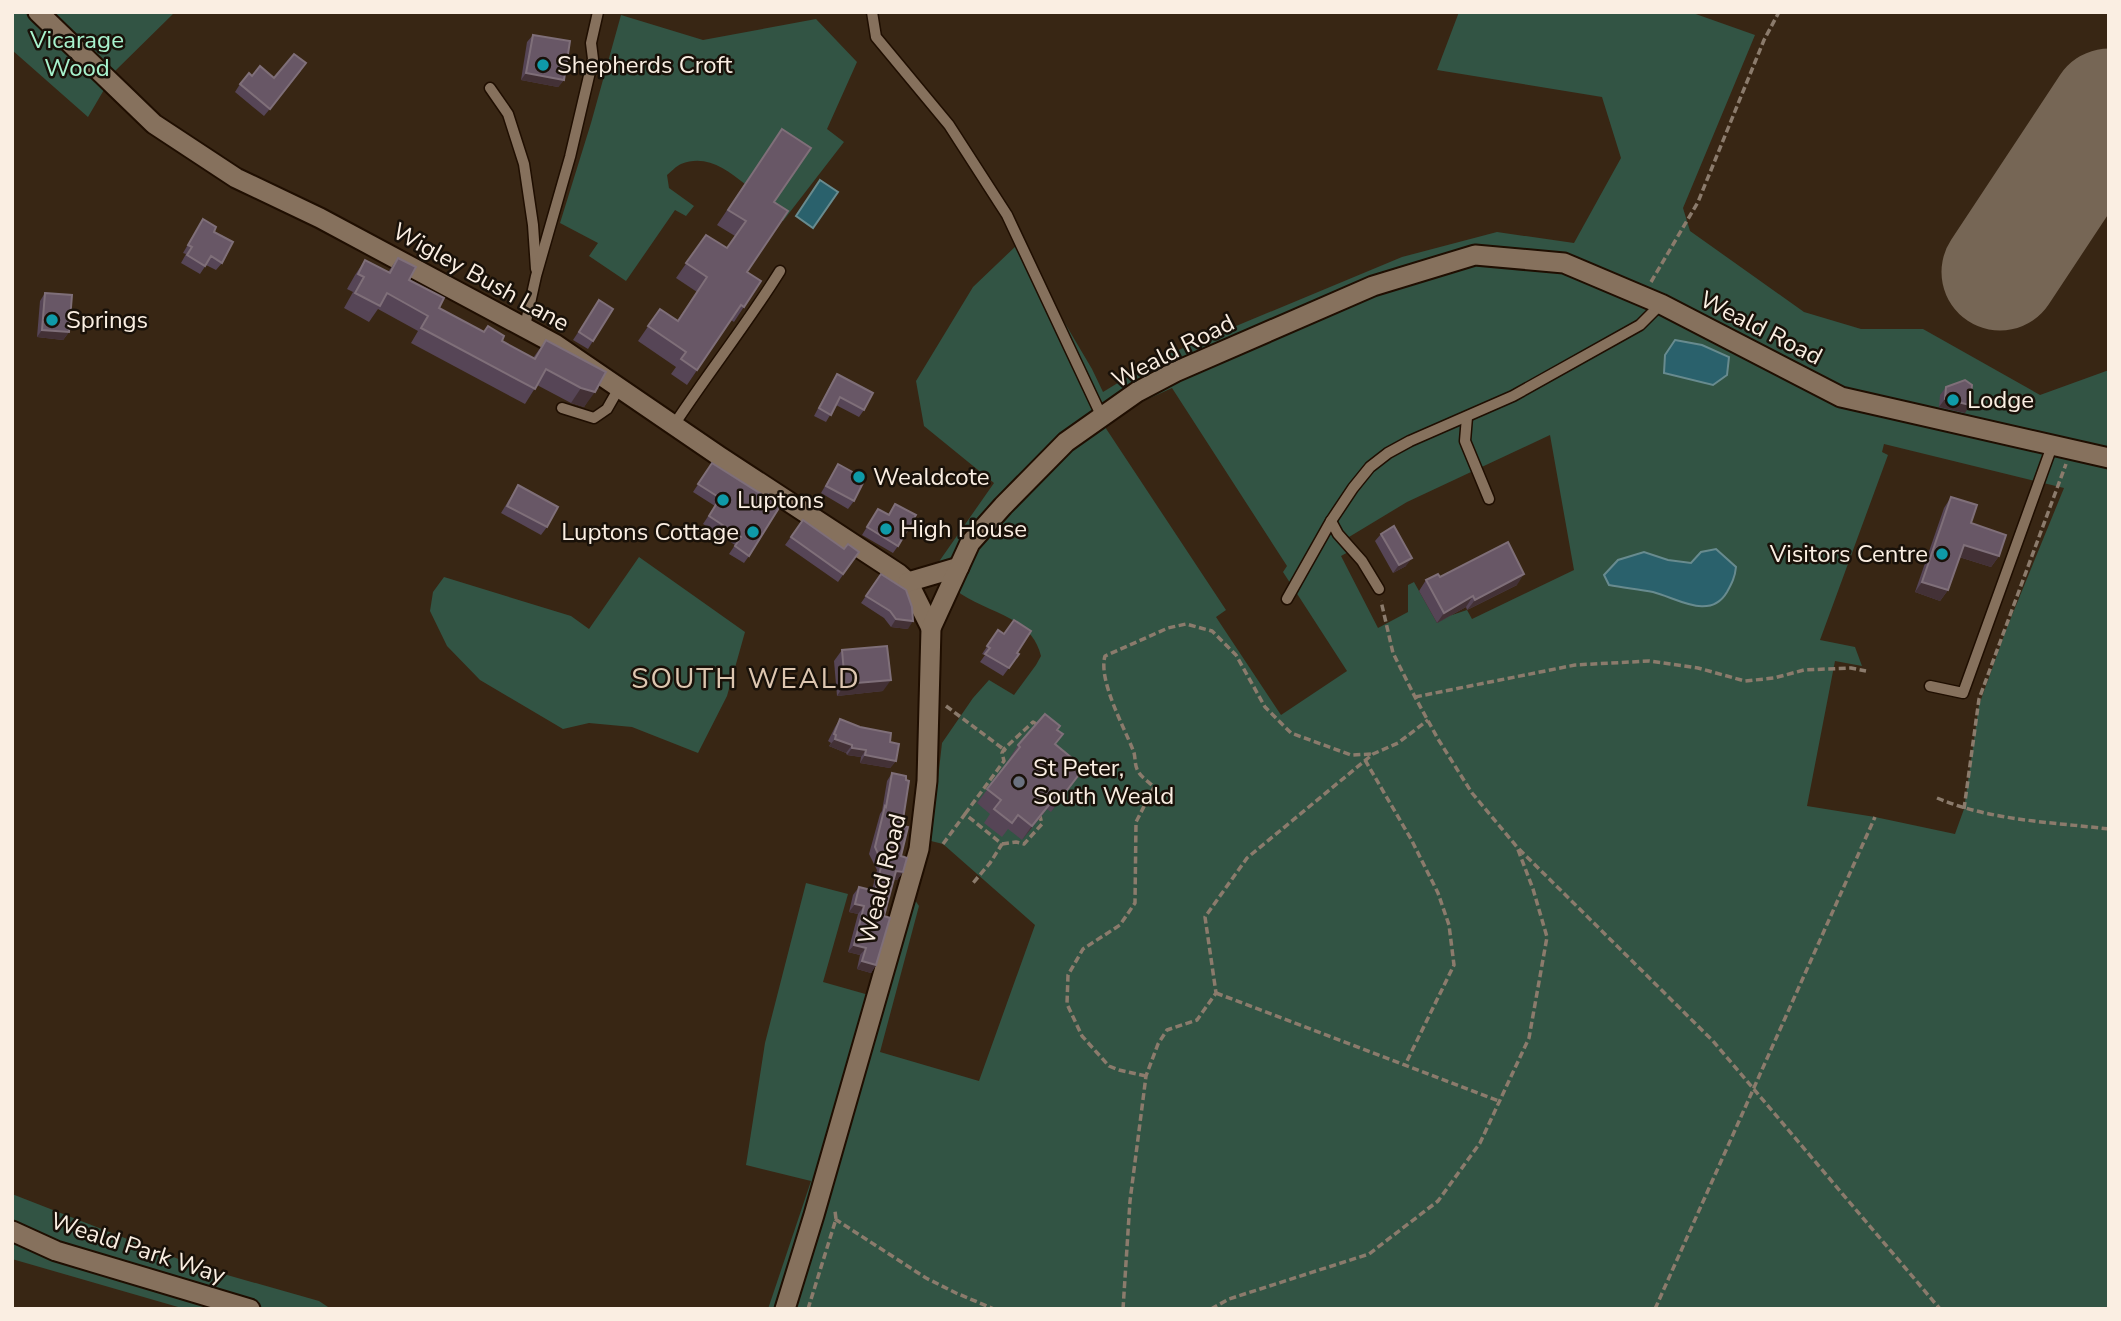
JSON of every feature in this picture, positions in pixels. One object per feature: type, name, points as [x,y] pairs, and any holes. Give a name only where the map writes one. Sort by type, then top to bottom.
[{"type":"street","name":"Wigley Bush Lane","points":[[38,12],[154,124],[236,178],[320,218],[555,344],[908,582],[931,628]]},
{"type":"street","name":"Weald Road","points":[[785,1309],[919,849],[928,781],[931,628],[970,543],[1066,442],[1137,392],[1175,372],[1361,291],[1475,255],[1564,263],[1652,300],[1841,397],[2109,458]]},
{"type":"street","points":[[908,582],[959,567]]},
{"type":"street","name":"Weald Park Way","points":[[12,1231],[56,1251],[250,1309]]},
{"type":"lane","points":[[525,326],[593,59],[591,43],[598,12]]},
{"type":"lane","points":[[872,12],[876,37],[949,125],[1007,215],[1102,417]]},
{"type":"lane","points":[[490,88],[508,114],[524,164],[533,225],[536,276]]},
{"type":"lane","points":[[674,425],[780,271]]},
{"type":"lane","points":[[1287,599],[1331,521],[1370,467],[1410,441],[1513,396],[1640,325],[1652,300]]},
{"type":"lane","points":[[562,408],[594,418],[607,408],[619,388]]},
{"type":"lane","points":[[1467,417],[1465,441],[1489,499]]},
{"type":"lane","points":[[1930,686],[1963,693],[2052,446]]},
{"type":"lane","points":[[1331,521],[1338,534],[1362,561],[1379,589]]},
{"type":"path","points":[[1652,300],[1698,202],[1764,40],[1779,12]]},
{"type":"path","points":[[1964,809],[1979,699],[2071,450]]},
{"type":"path","points":[[1379,589],[1393,653],[1428,720],[1472,793],[1517,847],[1713,1041],[1940,1309]]},
{"type":"path","points":[[1146,1076],[1109,1066],[1082,1036],[1067,1004],[1068,975],[1083,949],[1120,925],[1135,904],[1136,822],[1154,787],[1137,770],[1135,753],[1119,721],[1102,664],[1105,656],[1168,628],[1186,624],[1212,631],[1236,655],[1265,707],[1291,733],[1351,755],[1373,754]]},
{"type":"path","points":[[1415,696],[1575,665],[1600,663],[1649,661],[1698,668],[1745,681],[1774,678],[1804,670],[1851,668],[1866,671]]},
{"type":"path","points":[[930,694],[1005,750]]},
{"type":"path","points":[[1123,1309],[1130,1201],[1146,1076],[1158,1044],[1167,1030],[1197,1020],[1216,993],[1205,917],[1247,858],[1364,760],[1398,743],[1428,720]]},
{"type":"path","points":[[943,844],[1004,761],[1002,753],[1033,722],[1044,730]]},
{"type":"path","points":[[1364,760],[1412,839],[1438,893],[1449,925],[1454,965],[1405,1065]]},
{"type":"path","points":[[1937,798],[1964,809],[2018,819],[2109,830]]},
{"type":"path","points":[[965,814],[1002,844],[1024,844],[1042,824],[1039,815],[1032,808]]},
{"type":"path","points":[[1655,1309],[1875,817]]},
{"type":"path","points":[[973,883],[1002,844]]},
{"type":"path","points":[[1211,1309],[1230,1299],[1369,1254],[1438,1201],[1480,1143],[1529,1038],[1547,937],[1517,847]]},
{"type":"path","points":[[1216,993],[1499,1102]]},
{"type":"path","points":[[816,1207],[926,1278],[995,1309]]},
{"type":"path","points":[[808,1309],[836,1219]]},
{"type":"green space","name":"Vicarage Wood","points":[[12,12],[175,12],[115,71],[88,117],[12,50]]},
{"type":"green space","points":[[1459,12],[1690,12],[1755,35],[1683,208],[1690,231],[1804,312],[1861,329],[1923,329],[2040,395],[2109,370],[2109,1309],[768,1309],[811,1181],[746,1165],[765,1043],[806,883],[848,894],[823,982],[876,997],[908,890],[919,906],[880,1052],[979,1081],[1035,925],[943,844],[931,841],[942,743],[989,680],[1014,695],[1041,656],[1029,633],[1019,624],[961,594],[938,563],[994,483],[924,426],[916,381],[973,287],[1018,244],[1103,392],[1157,359],[1402,257],[1497,232],[1574,243],[1621,158],[1602,97],[1437,70]],"holes":[[[1172,388],[1287,566],[1283,572],[1347,671],[1281,715],[1216,617],[1226,610],[1105,427],[1137,404]],[[1550,435],[1574,570],[1472,619],[1467,610],[1437,623],[1414,582],[1408,585],[1408,612],[1378,628],[1341,556],[1350,551],[1349,537],[1407,502]],[[1884,444],[2064,488],[2006,630],[1979,705],[1964,809],[1955,834],[1807,806],[1835,661],[1862,666],[1855,647],[1820,640],[1888,455],[1882,452]]]},
{"type":"green space","points":[[621,15],[703,40],[816,19],[857,62],[827,129],[844,142],[783,221],[768,211],[772,144],[745,184],[723,168],[707,162],[690,161],[681,164],[667,175],[669,188],[694,206],[686,216],[675,210],[626,281],[589,256],[598,243],[560,223]]},
{"type":"green space","points":[[639,557],[745,632],[727,696],[698,753],[632,727],[589,723],[563,729],[480,680],[447,646],[430,611],[433,592],[444,577],[571,616],[589,629]]},
{"type":"green space","points":[[12,1194],[199,1267],[319,1301],[331,1309],[185,1309],[12,1259]]},
{"type":"water","points":[[820,180],[838,192],[813,228],[796,216]]},
{"type":"water","points":[[1675,340],[1702,345],[1729,357],[1727,375],[1713,385],[1664,373],[1665,355]]},
{"type":"water","points":[[1716,549],[1736,567],[1727,592],[1720,601],[1712,605],[1693,605],[1653,592],[1609,585],[1604,575],[1618,560],[1644,552],[1668,560],[1691,563],[1701,552]]},
{"type":"building","name":"Shepherds Croft","points":[[533,35],[570,41],[564,80],[526,73]]},
{"type":"building","points":[[294,54],[306,63],[270,109],[240,84],[249,73],[252,76],[260,66],[274,78]]},
{"type":"building","points":[[782,129],[811,148],[774,202],[788,211],[747,272],[761,281],[744,307],[741,305],[697,370],[681,359],[686,352],[648,326],[660,309],[678,321],[707,277],[686,263],[706,235],[727,248],[746,221],[728,210]]},
{"type":"building","points":[[203,219],[216,227],[214,232],[233,242],[222,263],[211,256],[205,266],[187,255],[192,247],[188,245]]},
{"type":"building","points":[[398,258],[416,267],[409,280],[444,298],[439,308],[484,332],[488,326],[504,336],[502,341],[535,359],[546,340],[606,372],[595,392],[581,388],[546,369],[535,389],[421,328],[428,316],[387,293],[380,306],[355,293],[364,277],[358,274],[365,260],[390,273]]},
{"type":"building","name":"Springs","points":[[45,293],[72,295],[69,332],[42,330]]},
{"type":"building","points":[[599,300],[613,309],[593,341],[579,332]]},
{"type":"building","points":[[837,374],[873,393],[864,410],[840,397],[831,415],[819,408]]},
{"type":"building","points":[[1965,380],[1972,385],[1970,405],[1945,399],[1946,387]]},
{"type":"building","points":[[712,463],[766,497],[768,494],[782,503],[749,556],[735,546],[741,537],[709,516],[720,498],[698,484]]},
{"type":"building","points":[[838,464],[865,479],[854,501],[826,486]]},
{"type":"building","points":[[518,485],[558,507],[547,527],[507,506]]},
{"type":"building","points":[[1951,497],[1977,505],[1971,523],[2006,535],[1999,556],[1964,545],[1948,590],[1922,582]]},
{"type":"building","name":"High House","points":[[895,504],[916,515],[898,546],[867,527],[878,509],[889,515]]},
{"type":"building","points":[[803,520],[844,549],[848,544],[859,552],[843,574],[791,537]]},
{"type":"building","points":[[1394,526],[1412,558],[1399,565],[1381,534]]},
{"type":"building","points":[[1508,542],[1524,574],[1475,600],[1473,596],[1444,613],[1426,580],[1438,574],[1440,577]]},
{"type":"building","points":[[881,574],[906,590],[912,607],[913,621],[896,619],[890,611],[866,596]]},
{"type":"building","points":[[1014,620],[1031,631],[1009,668],[985,654],[998,630],[1004,634]]},
{"type":"building","points":[[887,646],[891,680],[845,684],[842,650]]},
{"type":"building","points":[[1045,714],[1060,726],[1057,730],[1063,734],[1055,744],[1084,768],[1061,798],[1057,795],[1032,826],[1018,815],[1012,823],[994,809],[1001,800],[987,789],[1020,747],[1018,745]]},
{"type":"building","points":[[840,719],[860,727],[891,733],[890,742],[899,744],[896,761],[865,755],[866,750],[852,748],[852,745],[835,739],[834,734]]},
{"type":"building","points":[[892,773],[906,776],[909,781],[902,826],[908,827],[901,856],[907,858],[903,872],[896,871],[884,916],[890,918],[876,965],[862,961],[866,948],[854,945],[864,906],[855,904],[859,887],[875,891],[882,863],[875,847]]},
{"type":"runway","points":[[2000,272],[2109,107]]},
{"type":"place","name":"Shepherds Croft","points":[[543,65]]},
{"type":"place","name":"Springs","points":[[52,320]]},
{"type":"place","name":"Lodge","points":[[1953,400]]},
{"type":"place","name":"Wealdcote","points":[[859,477]]},
{"type":"place","name":"Luptons","points":[[723,500]]},
{"type":"place","name":"High House","points":[[886,529]]},
{"type":"place","name":"Luptons Cottage","points":[[753,532]]},
{"type":"place","name":"Visitors Centre","points":[[1942,554]]},
{"type":"place","name":"St Peter, South Weald","points":[[1019,782]]},
{"type":"district","name":"SOUTH WEALD","points":[[746,678]]}]
